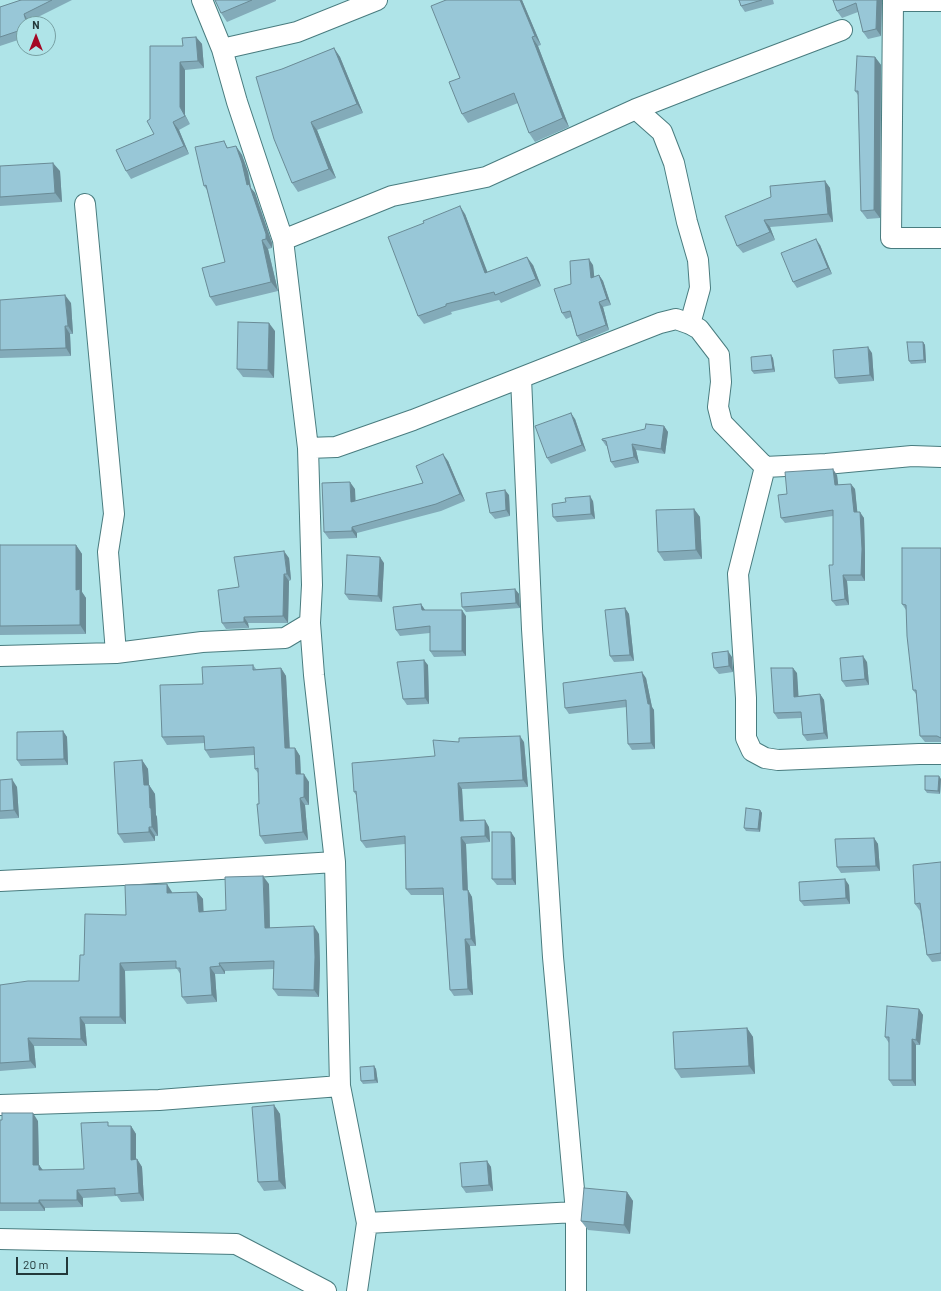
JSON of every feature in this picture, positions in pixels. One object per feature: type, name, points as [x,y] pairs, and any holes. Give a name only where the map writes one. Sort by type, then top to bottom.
[{"type":"street","points":[[202,0],[222,49],[237,102],[283,240],[308,448],[312,585],[310,623],[315,683],[335,862],[340,1086],[367,1223],[357,1291]]},
{"type":"street","points":[[222,49],[297,32],[378,0]]},
{"type":"street","points":[[941,1],[893,1],[891,238],[941,238]]},
{"type":"street","points":[[283,240],[392,196],[486,177],[636,109],[842,30]]},
{"type":"street","points":[[636,109],[662,132],[674,163],[687,222],[698,260],[700,288],[690,324]]},
{"type":"street","points":[[84,204],[114,514],[108,552],[116,653]]},
{"type":"street","points":[[308,448],[336,447],[413,420],[660,323],[676,319],[699,329],[719,355],[721,382],[718,407],[722,423],[765,467],[826,464],[912,456],[941,457]]},
{"type":"street","points":[[521,378],[532,629],[553,956],[576,1212],[576,1291]]},
{"type":"street","points":[[765,467],[738,574],[746,698],[746,738],[752,751],[765,758],[778,760],[941,754]]},
{"type":"street","points":[[0,656],[116,653],[202,642],[285,638],[310,623]]},
{"type":"street","points":[[0,881],[335,862]]},
{"type":"street","points":[[0,1106],[159,1100],[340,1086]]},
{"type":"street","points":[[367,1223],[576,1212]]},
{"type":"street","points":[[0,1239],[236,1244],[326,1291]]},
{"type":"building","points":[[21,0],[52,0],[24,14],[25,16],[16,16],[16,32],[0,37],[0,7]]},
{"type":"building","points":[[215,0],[252,0],[221,13]]},
{"type":"building","points":[[446,0],[520,0],[535,36],[532,37],[563,118],[529,133],[514,93],[462,114],[449,82],[460,78],[431,6]]},
{"type":"building","points":[[739,0],[762,0],[741,6]]},
{"type":"building","points":[[833,0],[877,0],[876,29],[863,32],[856,3],[837,11]]},
{"type":"building","points":[[196,37],[198,61],[180,62],[180,107],[185,116],[173,122],[184,146],[126,171],[116,150],[154,134],[147,121],[150,119],[150,46],[183,46],[182,38]]},
{"type":"building","points":[[334,48],[357,104],[311,122],[329,169],[292,183],[274,139],[256,77],[282,69]]},
{"type":"building","points":[[857,56],[875,57],[874,210],[861,211],[858,91],[855,91]]},
{"type":"building","points":[[224,141],[227,148],[236,146],[247,185],[249,184],[266,234],[266,239],[262,240],[271,282],[210,297],[202,268],[225,262],[195,147]]},
{"type":"building","points":[[53,163],[55,193],[0,197],[0,166]]},
{"type":"building","points":[[825,181],[828,214],[764,220],[770,232],[737,246],[725,216],[771,197],[770,186]]},
{"type":"building","points":[[460,206],[485,273],[527,257],[536,279],[495,295],[494,292],[446,304],[446,306],[418,316],[388,237],[424,223],[423,221]]},
{"type":"building","points":[[816,239],[828,268],[793,282],[781,253]]},
{"type":"building","points":[[589,259],[591,278],[599,275],[607,299],[599,302],[606,325],[577,336],[570,311],[562,313],[554,289],[571,284],[570,261]]},
{"type":"building","points":[[65,295],[68,326],[65,326],[66,348],[0,350],[0,300]]},
{"type":"building","points":[[238,322],[269,323],[268,370],[237,369]]},
{"type":"building","points":[[907,342],[923,342],[924,360],[909,361]]},
{"type":"building","points":[[868,347],[870,375],[835,378],[833,350]]},
{"type":"building","points":[[771,355],[773,369],[752,371],[751,357]]},
{"type":"building","points":[[571,413],[582,445],[547,458],[535,426]]},
{"type":"building","points":[[646,424],[664,426],[661,449],[632,444],[634,457],[611,462],[606,441],[602,439],[645,429]]},
{"type":"building","points":[[443,454],[460,494],[436,504],[352,527],[352,531],[324,532],[322,483],[350,482],[351,502],[423,483],[416,466]]},
{"type":"building","points":[[833,469],[835,485],[851,484],[854,512],[860,512],[862,549],[861,575],[843,575],[845,599],[832,601],[829,565],[833,565],[833,510],[781,518],[778,495],[787,494],[785,472]]},
{"type":"building","points":[[505,490],[506,510],[490,513],[486,493]]},
{"type":"building","points":[[590,496],[591,514],[553,517],[552,504],[566,502],[565,498]]},
{"type":"building","points":[[694,509],[696,550],[658,552],[656,510]]},
{"type":"building","points":[[0,545],[76,545],[76,590],[80,589],[80,625],[0,626]]},
{"type":"building","points":[[902,548],[941,548],[941,738],[937,736],[920,736],[916,690],[913,690],[907,636],[906,605],[902,604]]},
{"type":"building","points":[[284,551],[287,574],[284,574],[283,616],[244,617],[244,622],[222,623],[218,590],[239,587],[234,557]]},
{"type":"building","points":[[347,555],[380,557],[378,596],[345,594]]},
{"type":"building","points":[[515,589],[516,603],[462,607],[461,593]]},
{"type":"building","points":[[421,604],[422,610],[462,610],[462,651],[430,651],[430,626],[396,630],[393,607]]},
{"type":"building","points":[[625,608],[630,655],[610,656],[605,610]]},
{"type":"building","points":[[728,651],[729,666],[714,668],[712,653]]},
{"type":"building","points":[[863,656],[865,679],[842,681],[840,658]]},
{"type":"building","points":[[424,660],[425,698],[403,699],[397,662]]},
{"type":"building","points":[[253,665],[253,670],[281,668],[285,748],[295,748],[296,774],[304,774],[304,797],[300,798],[303,832],[260,836],[257,804],[259,804],[258,768],[255,769],[254,747],[205,750],[204,736],[162,737],[160,685],[203,684],[202,667]]},
{"type":"building","points":[[771,668],[793,668],[794,697],[820,694],[824,733],[803,735],[801,712],[774,713]]},
{"type":"building","points":[[642,672],[648,704],[650,704],[651,743],[628,744],[626,700],[565,708],[563,683]]},
{"type":"building","points":[[63,731],[64,759],[17,760],[17,732]]},
{"type":"building","points":[[520,736],[523,780],[458,783],[460,821],[485,820],[485,836],[461,837],[463,890],[468,890],[471,939],[465,939],[468,989],[450,990],[443,888],[406,889],[405,836],[361,841],[356,791],[354,792],[352,763],[435,756],[433,740],[459,742],[459,738]]},
{"type":"building","points":[[142,760],[144,785],[149,785],[152,827],[149,827],[149,832],[118,834],[114,762]]},
{"type":"building","points":[[925,776],[939,776],[938,791],[925,790]]},
{"type":"building","points":[[12,779],[14,810],[0,811],[0,780]]},
{"type":"building","points":[[746,808],[760,810],[758,829],[744,828]]},
{"type":"building","points":[[492,832],[511,832],[512,879],[492,879]]},
{"type":"building","points":[[874,838],[876,866],[837,867],[835,839]]},
{"type":"building","points":[[941,862],[941,953],[927,955],[920,903],[915,904],[913,865]]},
{"type":"building","points":[[263,876],[265,928],[314,926],[314,990],[273,989],[274,961],[219,963],[220,966],[210,967],[212,995],[182,997],[180,968],[176,968],[176,961],[120,963],[120,1017],[80,1017],[81,1039],[28,1038],[30,1061],[0,1063],[0,985],[28,981],[79,981],[80,955],[84,955],[85,914],[126,915],[125,885],[167,884],[167,893],[197,892],[199,912],[226,910],[225,877]]},
{"type":"building","points":[[845,879],[846,898],[800,901],[799,882]]},
{"type":"building","points":[[887,1006],[919,1009],[916,1040],[912,1039],[912,1080],[889,1080],[889,1037],[885,1037]]},
{"type":"building","points":[[747,1028],[749,1066],[675,1069],[673,1032]]},
{"type":"building","points":[[374,1066],[375,1080],[361,1081],[360,1067]]},
{"type":"building","points":[[274,1105],[279,1181],[258,1182],[252,1107]]},
{"type":"building","points":[[2,1113],[33,1113],[33,1165],[39,1165],[39,1170],[84,1169],[81,1123],[108,1122],[108,1126],[131,1126],[131,1160],[137,1159],[139,1193],[115,1195],[115,1188],[77,1190],[77,1200],[39,1200],[39,1203],[0,1203],[0,1120],[2,1120]]},
{"type":"building","points":[[487,1161],[489,1185],[462,1187],[460,1163]]},
{"type":"building","points":[[584,1188],[627,1192],[624,1225],[581,1221]]}]
